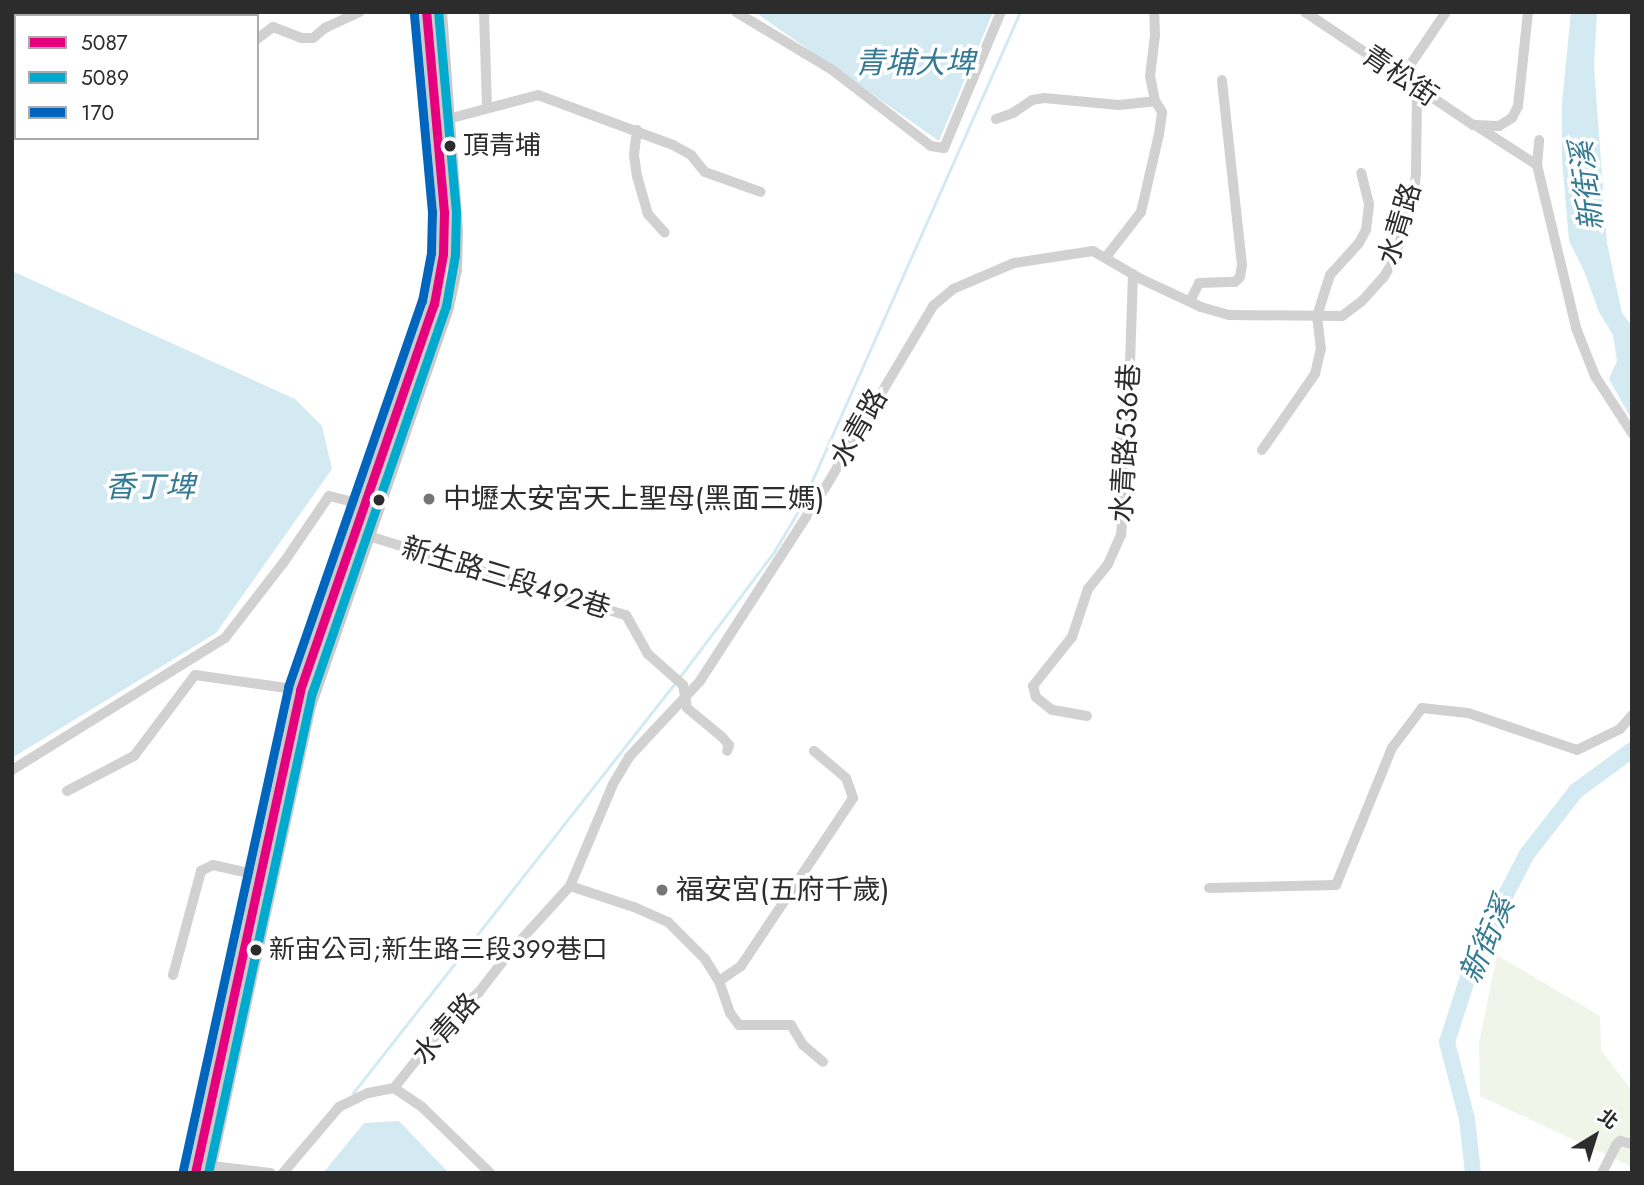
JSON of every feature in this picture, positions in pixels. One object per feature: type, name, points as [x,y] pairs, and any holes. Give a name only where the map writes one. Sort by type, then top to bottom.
[{"type":"main road","points":[[202,1169],[308,709],[363,534],[365,505],[435,304],[443,254],[444,212],[426,12]]},
{"type":"main road","points":[[202,1169],[258,875],[300,690],[363,534],[447,307],[455,270],[456,230],[440,12]]},
{"type":"street","points":[[259,38],[278,27],[301,38],[313,38],[326,28],[359,12]]},
{"type":"street","points":[[484,12],[487,108]]},
{"type":"street","points":[[736,12],[831,69],[930,146],[944,148],[1001,12]]},
{"type":"street","points":[[1106,257],[1141,212],[1162,112],[1155,101],[1150,76],[1156,35],[1154,12]]},
{"type":"street","name":"青松街","points":[[1305,12],[1537,165]]},
{"type":"street","points":[[1402,77],[1446,12]]},
{"type":"street","points":[[1475,125],[1499,126],[1512,118],[1518,106],[1528,12]]},
{"type":"street","points":[[1190,301],[1199,283],[1235,282],[1240,277],[1242,265],[1222,80]]},
{"type":"street","name":"水青路","points":[[283,1173],[339,1107],[368,1094],[394,1088],[453,1014],[479,992],[510,952],[570,886],[613,783],[629,757],[686,698],[796,535],[933,306],[953,289],[1014,263],[1093,251],[1133,274],[1190,301],[1229,315],[1342,316],[1362,301],[1393,262],[1413,199],[1417,87]]},
{"type":"street","points":[[448,119],[538,95],[637,130],[691,155],[705,172],[761,192]]},
{"type":"street","points":[[996,119],[1013,113],[1032,100],[1044,98],[1118,105],[1155,101]]},
{"type":"street","points":[[637,130],[634,155],[637,176],[648,214],[665,233]]},
{"type":"street","points":[[1539,140],[1537,165],[1576,328],[1595,376],[1632,433]]},
{"type":"street","points":[[1262,450],[1315,374],[1321,349],[1317,316],[1334,267],[1359,243],[1366,230],[1369,204],[1361,173]]},
{"type":"street","name":"水青路536巷","points":[[1087,716],[1052,710],[1036,697],[1033,686],[1072,637],[1088,589],[1108,564],[1121,535],[1125,489],[1120,455],[1130,364],[1133,274]]},
{"type":"street","points":[[12,770],[225,638],[284,562],[329,496],[365,505]]},
{"type":"street","name":"新生路三段492巷","points":[[363,534],[626,615],[648,654],[683,685],[686,698]]},
{"type":"street","points":[[67,791],[134,756],[195,675],[300,690]]},
{"type":"street","points":[[686,698],[687,708],[729,745],[727,751]]},
{"type":"street","points":[[1209,888],[1336,885],[1392,748],[1422,708],[1468,713],[1577,750],[1620,729],[1632,716]]},
{"type":"street","points":[[719,981],[741,966],[853,798],[846,778],[814,751]]},
{"type":"street","points":[[173,975],[201,871],[213,865],[258,875]]},
{"type":"street","points":[[570,886],[635,906],[668,922],[705,959],[719,981],[730,1013],[739,1025],[791,1026],[803,1045],[823,1062]]},
{"type":"street","points":[[394,1088],[422,1107],[490,1173]]},
{"type":"street","points":[[1602,1173],[1616,1144],[1620,1141],[1632,1144]]},
{"type":"street","points":[[202,1169],[271,1173]]},
{"type":"shaded area","points":[[1497,955],[1600,1016],[1601,1050],[1632,1091],[1632,1167],[1480,1096],[1479,1043]]},
{"type":"water","name":"青埔大埤","points":[[755,12],[993,12],[939,141]]},
{"type":"water","name":"新街溪","points":[[1571,12],[1597,12],[1594,66],[1607,243],[1622,313],[1632,326],[1632,420],[1609,379],[1617,361],[1613,335],[1599,312],[1584,271],[1569,241],[1562,160],[1562,103]]},
{"type":"water","name":"香丁埤","points":[[12,271],[295,399],[322,426],[332,469],[216,633],[12,758]]},
{"type":"water","points":[[399,1121],[449,1173],[323,1173],[364,1123]]},
{"type":"waterway","points":[[679,678],[774,552],[800,508],[1020,12]]},
{"type":"waterway","points":[[353,1093],[675,683]]},
{"type":"waterway","name":"新街溪","points":[[1473,1173],[1467,1119],[1447,1042],[1476,952],[1527,854],[1576,791],[1632,750]]},
{"type":"transit line","name":"5087","points":[[195,1173],[300,690],[434,304],[443,254],[444,212],[426,12]]},
{"type":"transit line","name":"5089","points":[[208,1173],[312,693],[446,306],[455,255],[456,212],[438,12]]},
{"type":"transit line","name":"170","points":[[183,1170],[288,687],[422,301],[431,253],[432,212],[414,13]]},
{"type":"place","name":"頂青埔","points":[[450,146]]},
{"type":"place","name":"中壢太安宮天上聖母(黑面三媽)","points":[[429,499]]},
{"type":"place","name":"福安宮(五府千歲)","points":[[662,890]]},
{"type":"place","name":"新宙公司;新生路三段399巷口","points":[[256,950]]}]
